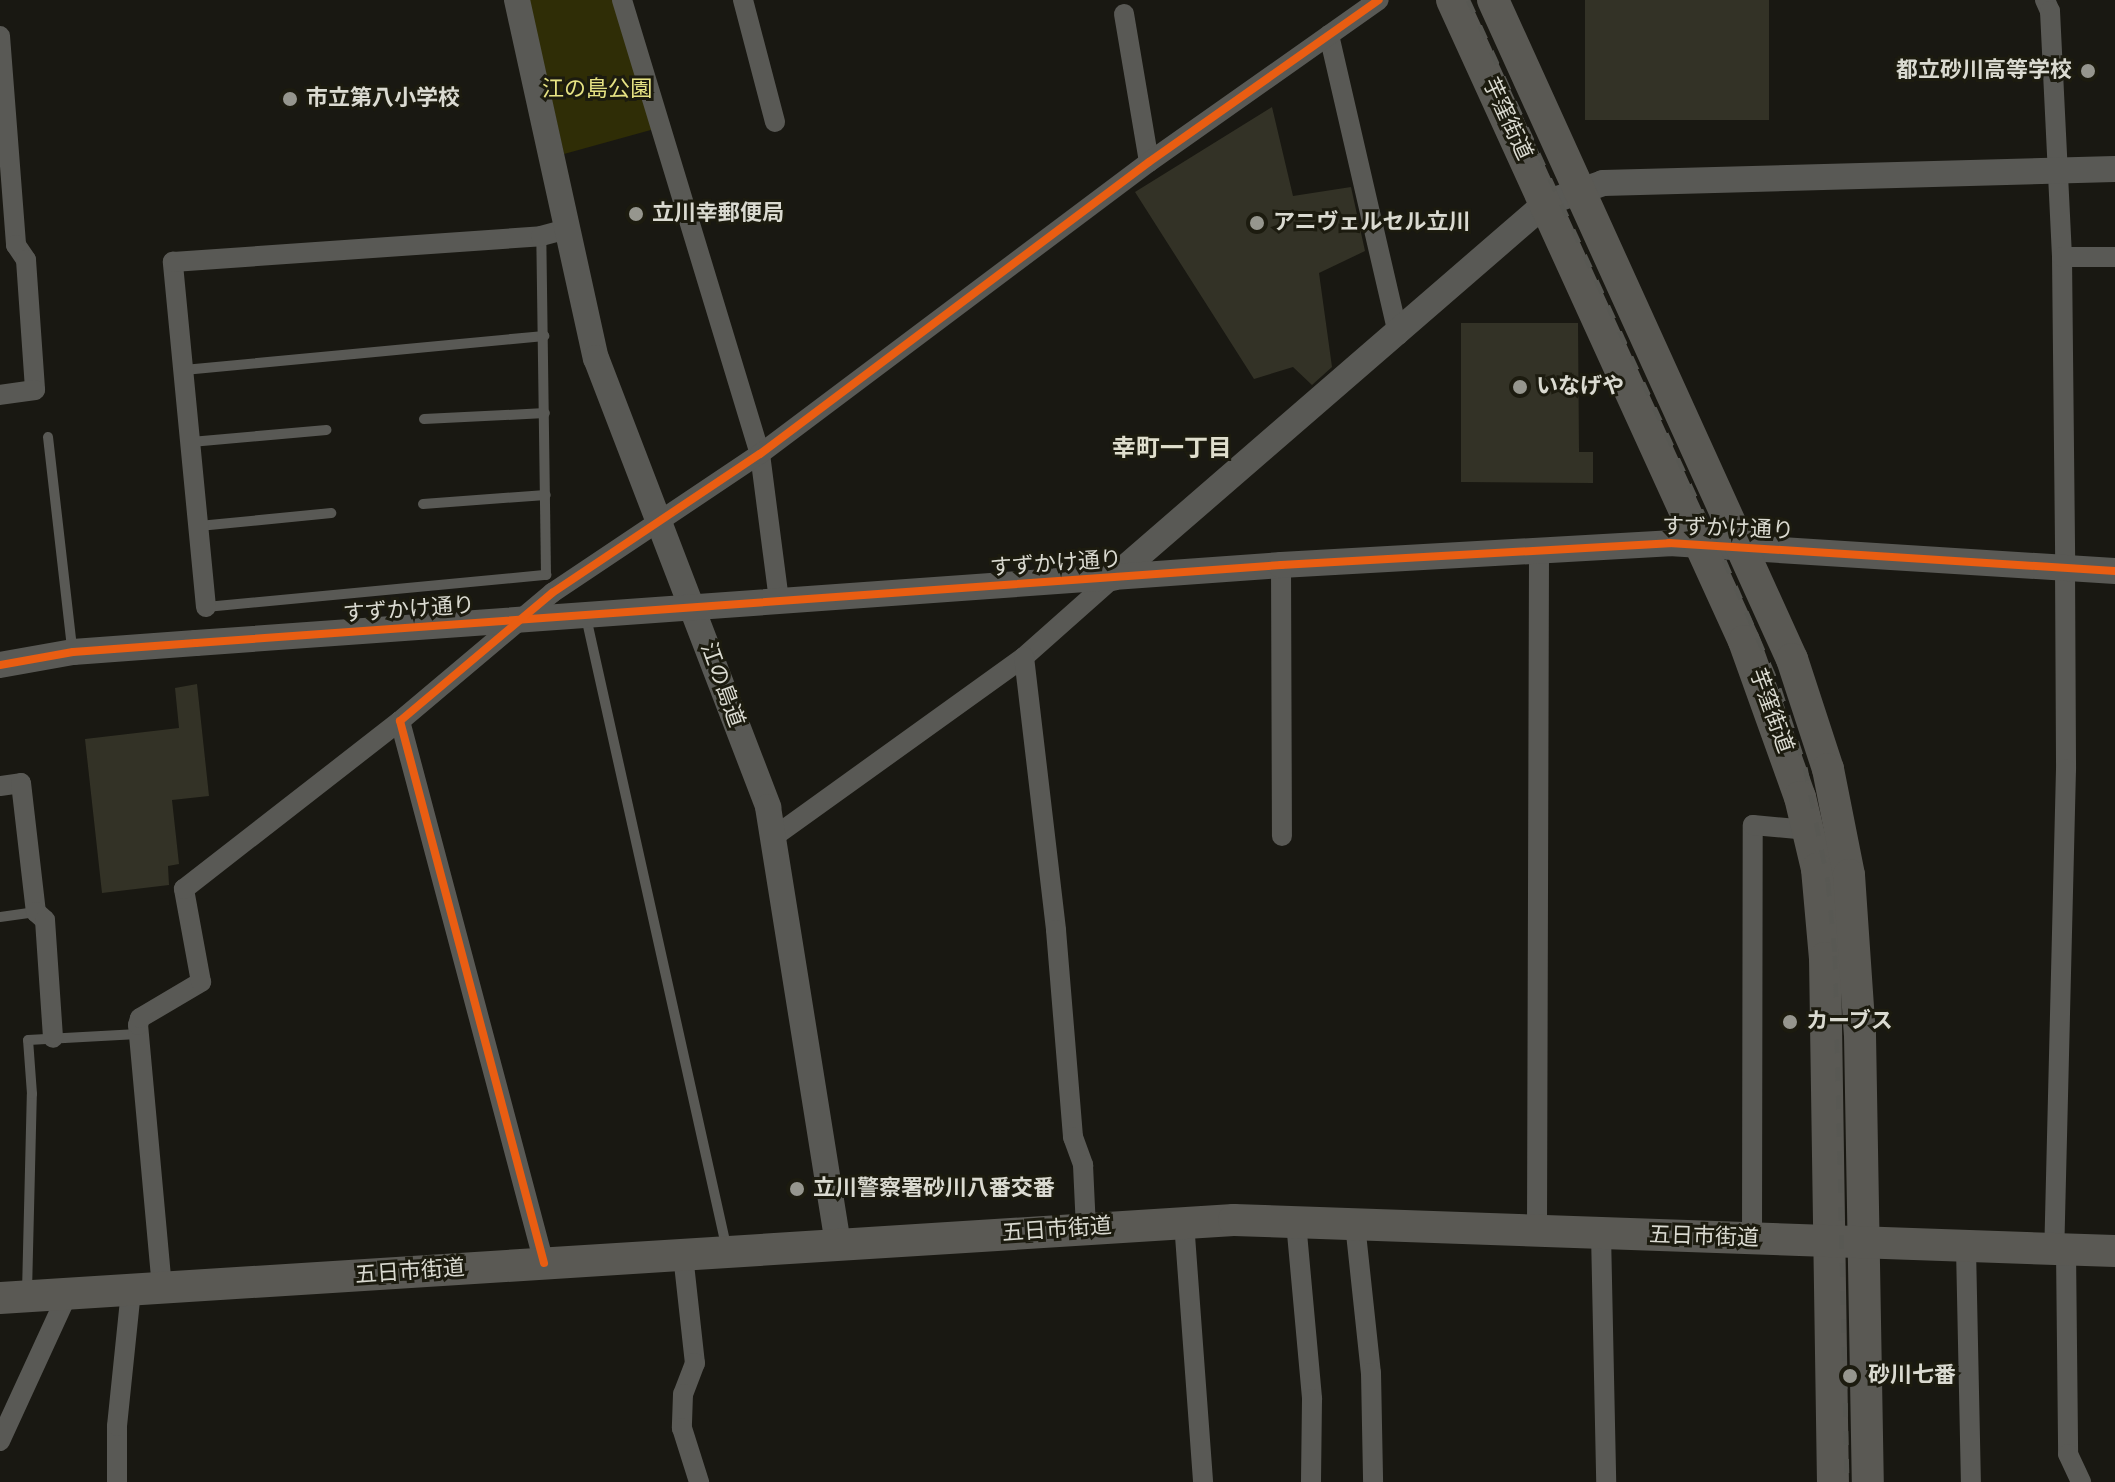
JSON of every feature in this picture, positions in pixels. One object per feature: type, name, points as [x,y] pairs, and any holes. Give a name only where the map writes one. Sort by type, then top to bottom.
[{"type":"main road","name":"芋窪街道","points":[[1452,0],[1768,697],[1808,830],[1825,958],[1826,1243],[1833,1482]]},
{"type":"main road","name":"芋窪街道","points":[[1493,0],[1792,659],[1828,769],[1841,829],[1860,1035],[1868,1482]]},
{"type":"main road","name":"五日市街道","points":[[14,1297],[1184,1222],[1296,1222],[2115,1251]]},
{"type":"street","name":"江の島道","points":[[517,0],[596,358],[694,610],[775,836],[838,1244]]},
{"type":"street","points":[[622,0],[760,454],[779,600]]},
{"type":"street","points":[[743,0],[775,122]]},
{"type":"street","points":[[117,1482],[146,1289],[138,1034],[140,1018],[201,982],[184,889],[400,721],[517,620],[760,454],[1149,162],[1379,0]]},
{"type":"street","points":[[2045,0],[2059,173],[2062,257],[2066,769],[2060,1250],[2068,1454],[2081,1482]]},
{"type":"street","points":[[1124,14],[1149,162]]},
{"type":"street","points":[[1329,35],[1398,335]]},
{"type":"street","points":[[0,36],[16,245],[26,260],[35,390],[0,395]]},
{"type":"street","points":[[775,836],[1024,657],[1398,335],[1546,203],[1603,183],[2059,173],[2115,169]]},
{"type":"street","points":[[206,607],[173,262],[541,236],[567,229]]},
{"type":"street","points":[[2062,257],[2115,257]]},
{"type":"street","name":"すずかけ通り","points":[[0,665],[73,652],[694,610],[779,600],[1281,565],[1698,542],[2115,571]]},
{"type":"street","points":[[1537,1230],[1539,553]]},
{"type":"street","points":[[1281,565],[1282,836]]},
{"type":"street","points":[[1024,657],[1056,930],[1073,1137],[1083,1165],[1086,1228]]},
{"type":"street","points":[[400,721],[544,1263]]},
{"type":"street","points":[[0,786],[21,783],[36,912],[45,920],[53,1038]]},
{"type":"street","points":[[1752,1238],[1753,825],[1808,830]]},
{"type":"street","points":[[1184,1222],[1203,1482]]},
{"type":"street","points":[[1296,1222],[1312,1399],[1311,1482]]},
{"type":"street","points":[[1355,1224],[1371,1373],[1373,1482]]},
{"type":"street","points":[[1601,1233],[1606,1482]]},
{"type":"street","points":[[1966,1248],[1971,1482]]},
{"type":"street","points":[[683,1255],[695,1363],[683,1394],[682,1428],[699,1482]]},
{"type":"street","points":[[0,1441],[68,1293]]},
{"type":"lane","points":[[206,607],[546,575],[541,236]]},
{"type":"lane","points":[[184,370],[544,336]]},
{"type":"lane","points":[[424,419],[545,413]]},
{"type":"lane","points":[[191,442],[326,430]]},
{"type":"lane","points":[[48,437],[73,652]]},
{"type":"lane","points":[[423,504],[546,495]]},
{"type":"lane","points":[[199,526],[331,513]]},
{"type":"lane","points":[[586,617],[727,1252]]},
{"type":"lane","points":[[0,917],[36,912]]},
{"type":"lane","points":[[14,1297],[32,1094],[28,1040],[138,1034]]},
{"type":"green space","name":"江の島公園","points":[[529,0],[615,0],[658,128],[564,154]]},
{"type":"building","points":[[1585,0],[1769,0],[1769,120],[1585,120]]},
{"type":"building","name":"アニヴェルセル立川","points":[[1272,107],[1293,196],[1351,187],[1365,251],[1319,273],[1332,367],[1312,385],[1293,367],[1254,379],[1135,192]]},
{"type":"building","name":"いなげや","points":[[1461,323],[1578,323],[1579,452],[1593,452],[1593,483],[1461,482]]},
{"type":"building","points":[[197,684],[209,796],[172,800],[179,864],[168,866],[169,885],[102,893],[85,739],[179,728],[175,688]]},
{"type":"railway","points":[[1468,0],[1724,560],[1779,688],[1805,767],[1828,882],[1835,955],[1847,1482]]},
{"type":"cycle path","points":[[544,1263],[400,721],[552,593],[760,454],[1149,162],[1379,0]]},
{"type":"cycle path","points":[[0,665],[73,652],[196,643],[1281,565],[1669,543],[2115,571]]},
{"type":"place","name":"都立砂川高等学校","points":[[2088,71]]},
{"type":"place","name":"市立第八小学校","points":[[290,99]]},
{"type":"place","name":"立川幸郵便局","points":[[636,214]]},
{"type":"place","name":"アニヴェルセル立川","points":[[1257,223]]},
{"type":"place","name":"いなげや","points":[[1520,387]]},
{"type":"place","name":"カーブス","points":[[1790,1022]]},
{"type":"place","name":"立川警察署砂川八番交番","points":[[797,1189]]},
{"type":"place","name":"砂川七番","points":[[1850,1376]]},
{"type":"district","name":"幸町一丁目","points":[[1172,449]]}]
